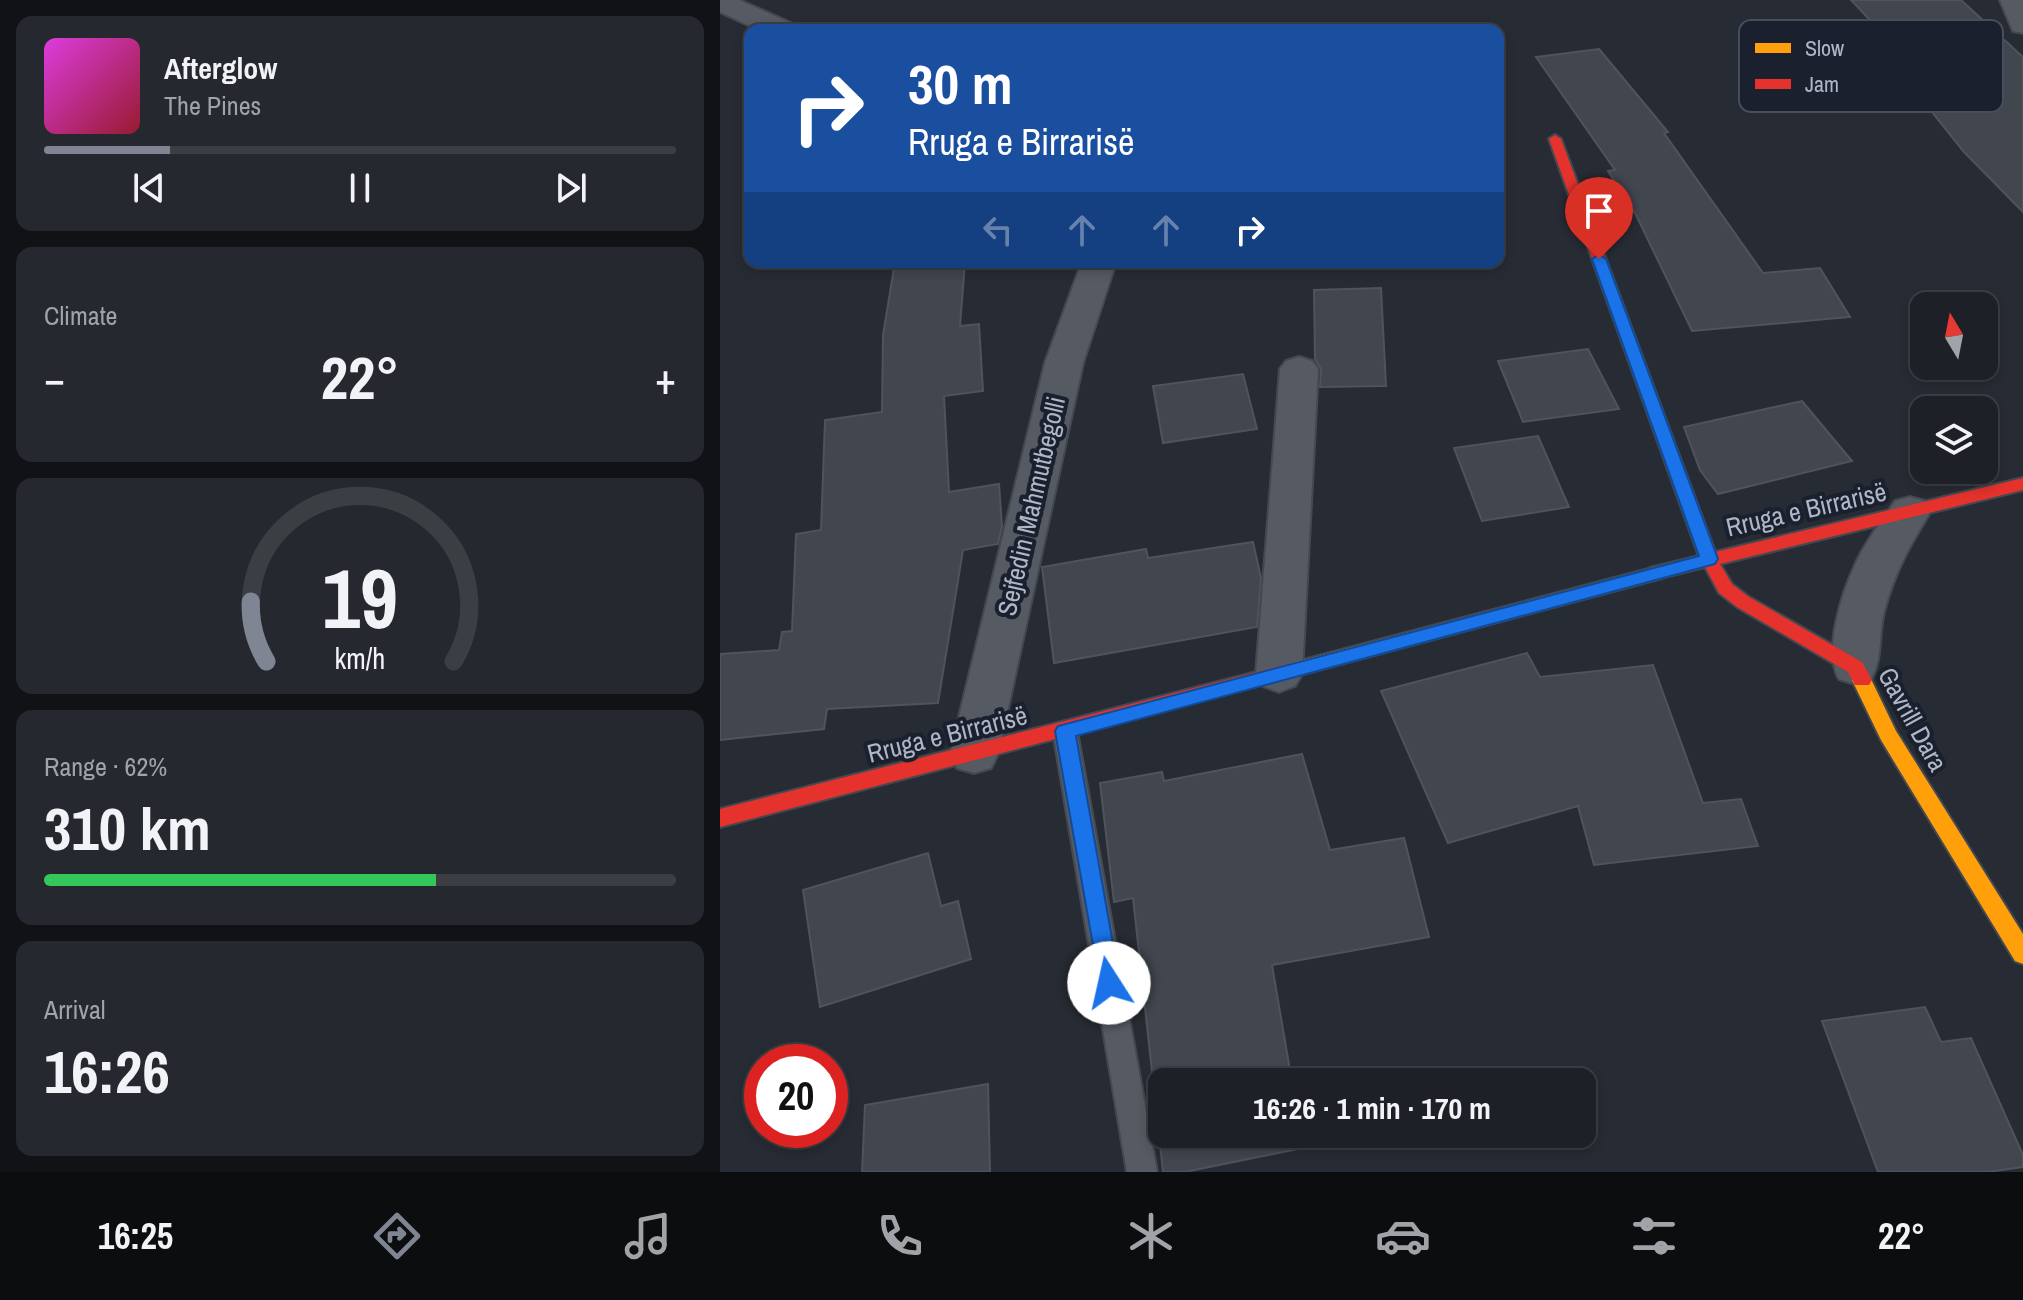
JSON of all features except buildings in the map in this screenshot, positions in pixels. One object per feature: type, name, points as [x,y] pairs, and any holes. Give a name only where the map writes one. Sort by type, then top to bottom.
[{"type":"street","points":[[2014,0],[2023,25]]},
{"type":"street","points":[[720,2],[770,24]]},
{"type":"street","name":"Gavrill Dara","points":[[1555,139],[1709,559],[1725,588],[1743,602],[1855,667],[1888,735],[2023,954]]},
{"type":"street","name":"Sejfedin Mahmutbegolli","points":[[974,754],[1064,363],[1097,268]]},
{"type":"street","points":[[1279,674],[1299,369]]},
{"type":"street","name":"Rruga e Birrarisë","points":[[720,818],[1065,731],[1709,559],[2023,484]]},
{"type":"street","points":[[1855,667],[1860,616],[1877,564],[1910,511]]},
{"type":"lane","points":[[1065,731],[1142,1172]]},
{"type":"traffic: slow","points":[[1292,670],[1656,573]]},
{"type":"traffic: slow","points":[[1862,680],[1888,735],[2023,954]]},
{"type":"traffic: jam","points":[[1555,139],[1709,559],[1725,588],[1743,602],[1855,667],[1862,680]]},
{"type":"traffic: jam","points":[[1656,573],[2023,484]]},
{"type":"traffic: jam","points":[[720,818],[1292,670]]},
{"type":"route","points":[[1109,983],[1065,731],[1709,559],[1599,259]]}]
